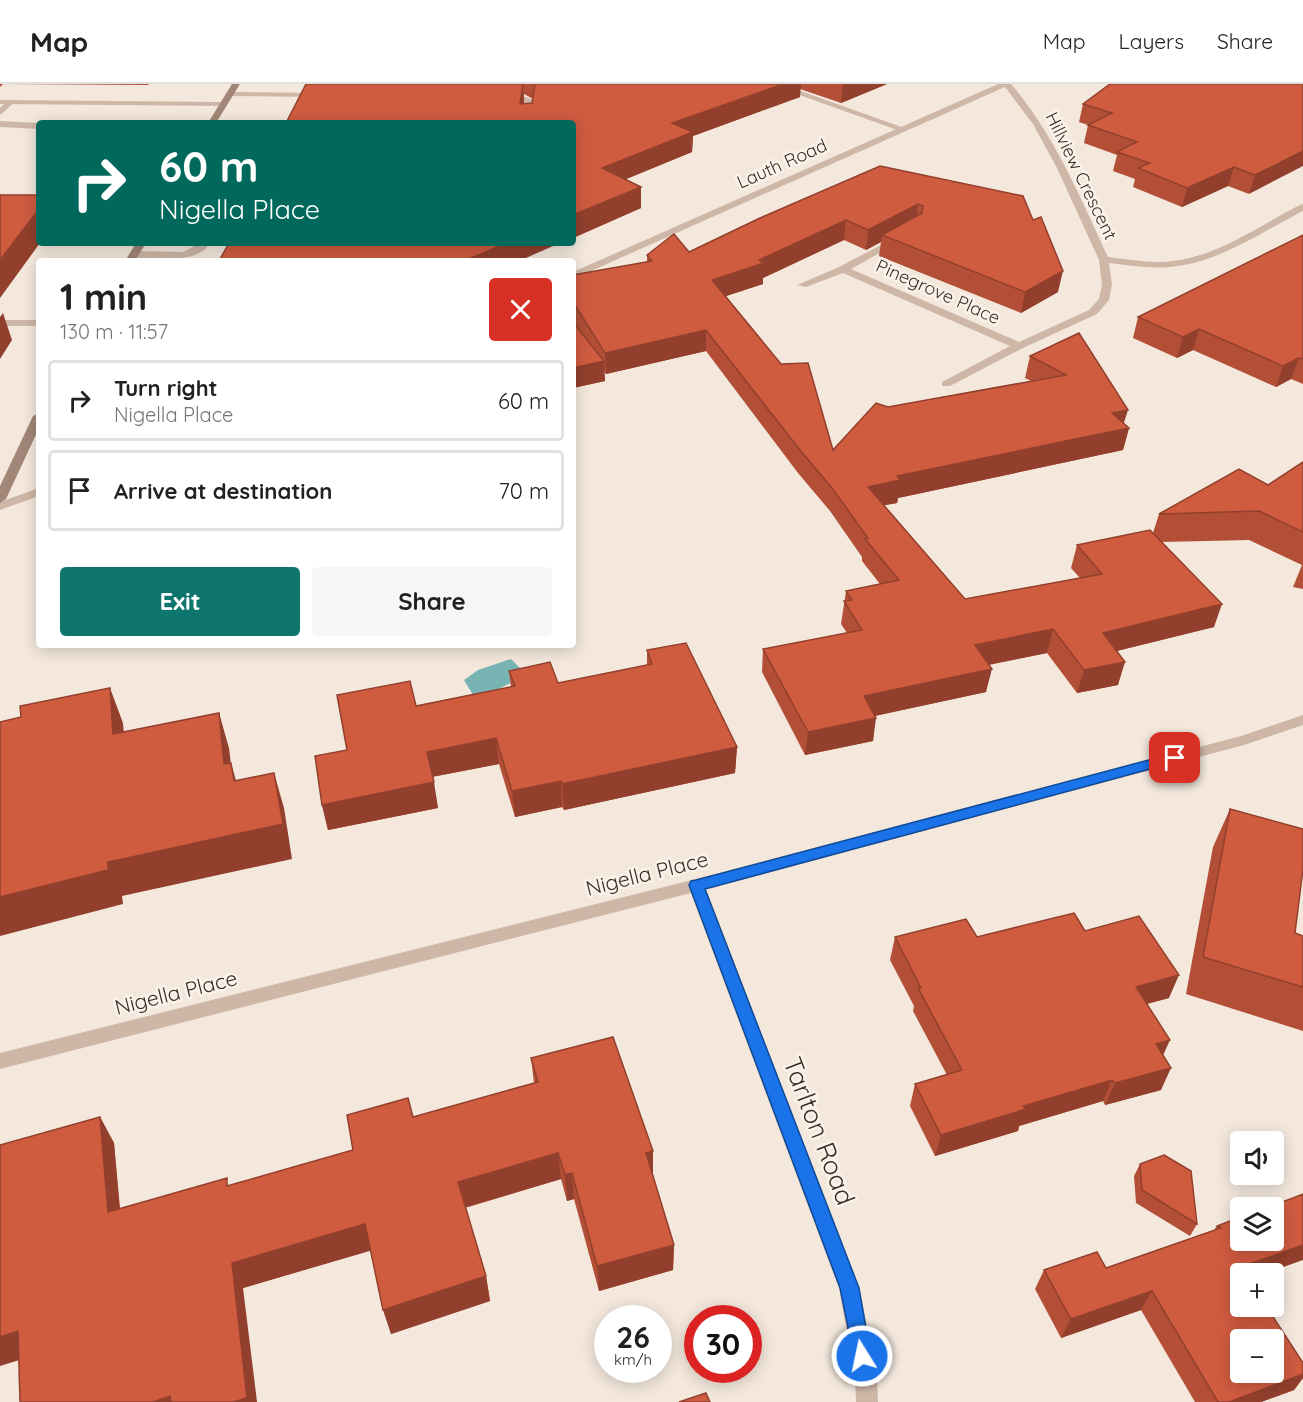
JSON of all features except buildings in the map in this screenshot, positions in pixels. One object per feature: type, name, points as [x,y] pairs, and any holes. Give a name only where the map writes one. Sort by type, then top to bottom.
[{"type":"street","points":[[214,120],[236,84]]},
{"type":"street","points":[[773,84],[903,129]]},
{"type":"street","name":"Lauth Road","points":[[576,275],[1006,84]]},
{"type":"street","name":"Hillview Crescent","points":[[1006,84],[1026,105],[1044,135],[1104,260],[1152,265],[1174,264],[1196,258],[1303,207]]},
{"type":"street","points":[[230,94],[330,95]]},
{"type":"street","points":[[498,97],[524,98],[531,102],[528,120]]},
{"type":"street","points":[[0,102],[224,104]]},
{"type":"street","points":[[0,113],[11,102]]},
{"type":"street","points":[[0,124],[36,126]]},
{"type":"street","name":"Pinegrove Place","points":[[801,285],[843,269],[905,235]]},
{"type":"street","points":[[132,258],[184,255],[194,253],[204,246]]},
{"type":"street","name":"Pinegrove Place","points":[[946,384],[1019,346],[1093,312],[1104,300],[1107,285],[1104,260]]},
{"type":"street","name":"Pinegrove Place","points":[[843,269],[1019,346]]},
{"type":"street","points":[[0,323],[36,323]]},
{"type":"street","points":[[0,499],[36,422]]},
{"type":"street","points":[[0,506],[36,493]]},
{"type":"street","name":"Nigella Place","points":[[0,1061],[696,885],[1244,740],[1303,720]]},
{"type":"street","name":"Tarlton Road","points":[[696,885],[849,1288],[866,1378],[867,1402]]},
{"type":"water","points":[[511,659],[527,675],[476,700],[464,680],[478,670]]},
{"type":"route","points":[[862,1356],[849,1288],[696,885],[1175,758]]}]
